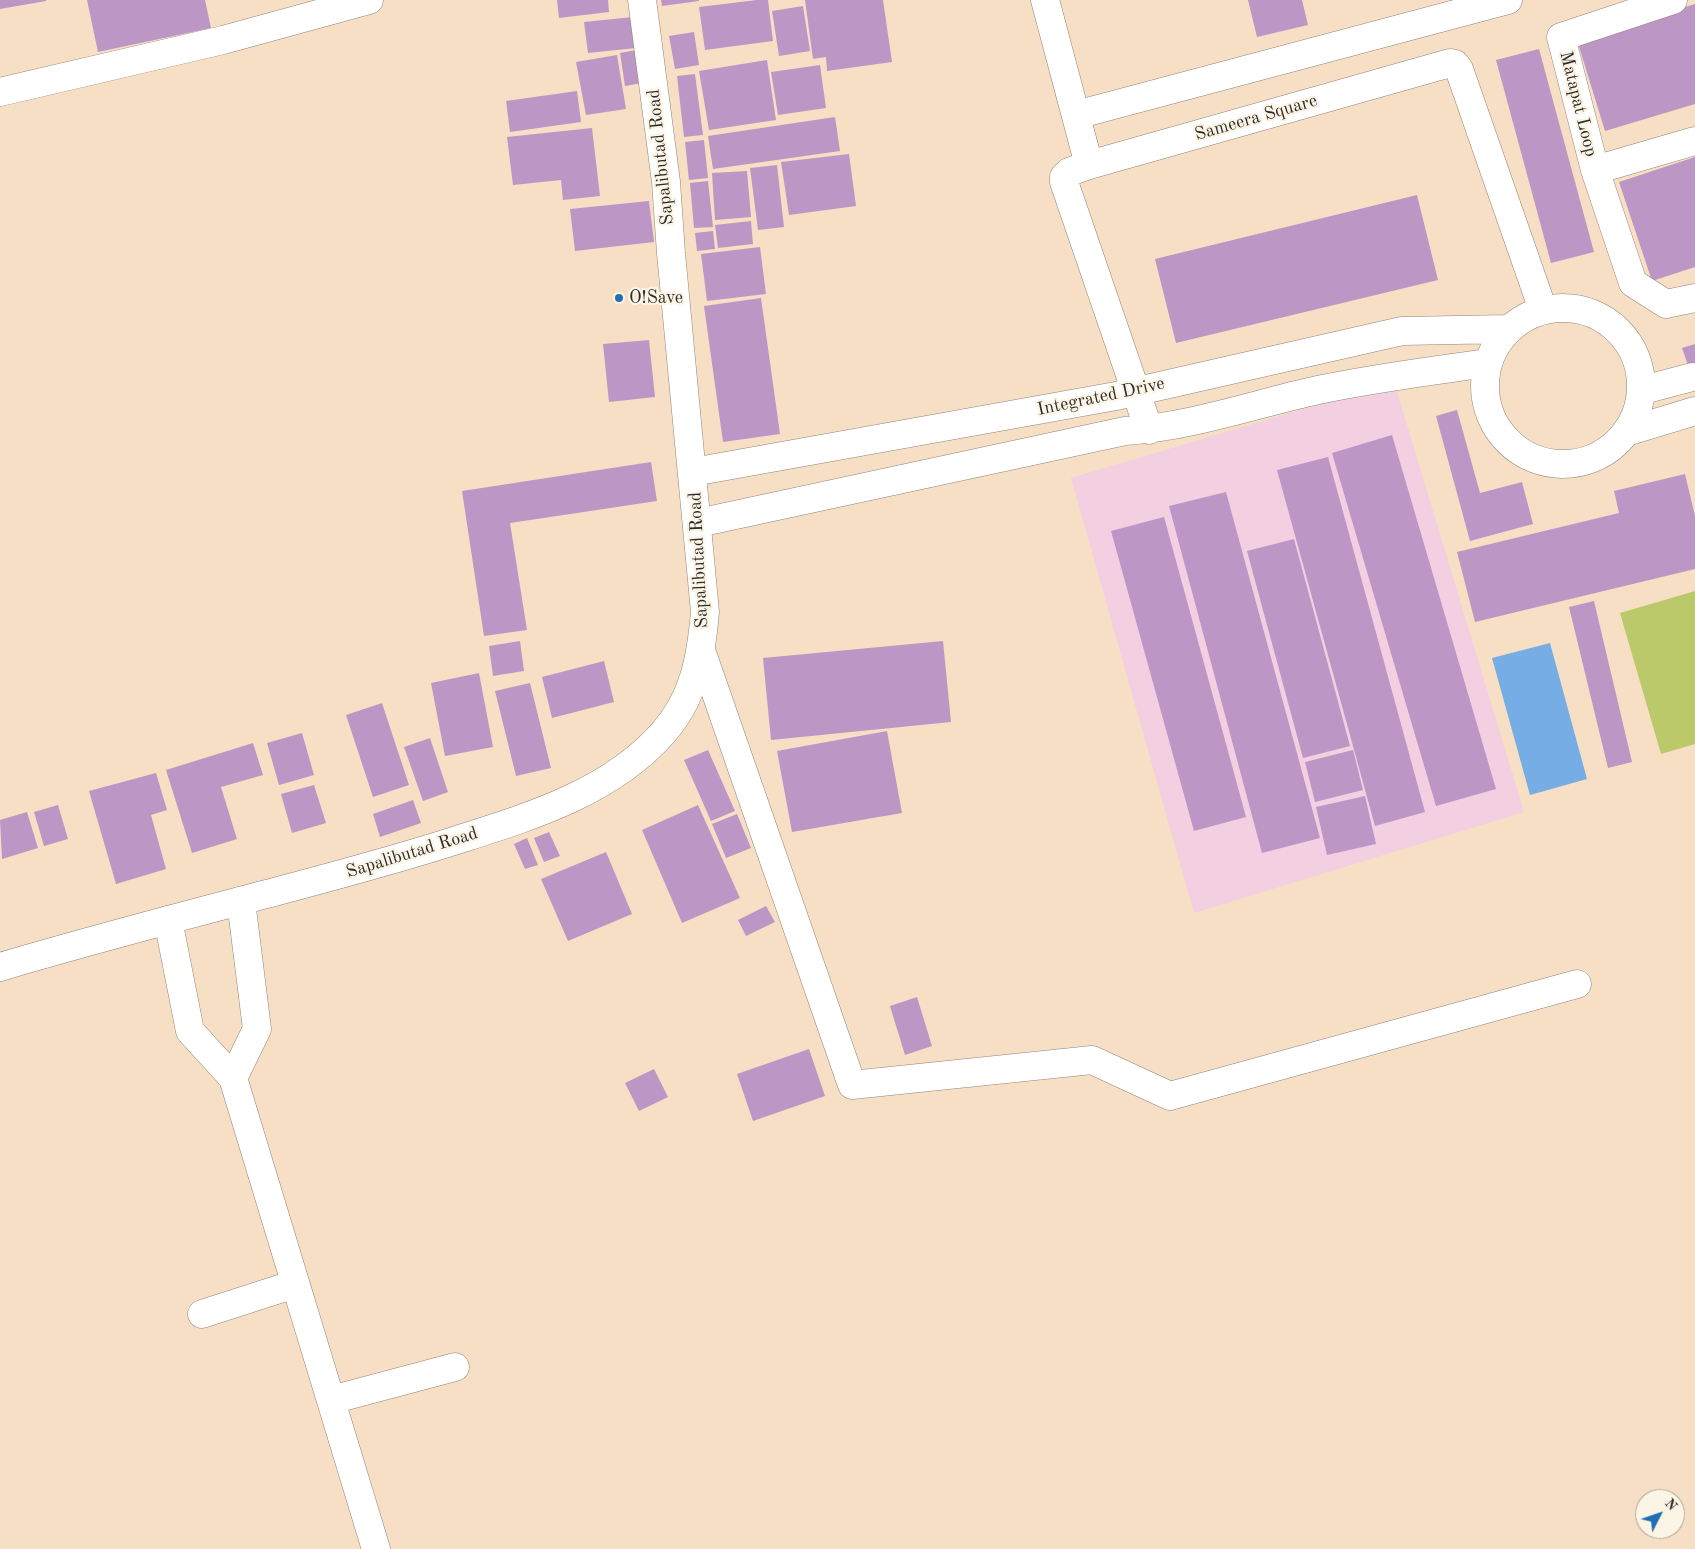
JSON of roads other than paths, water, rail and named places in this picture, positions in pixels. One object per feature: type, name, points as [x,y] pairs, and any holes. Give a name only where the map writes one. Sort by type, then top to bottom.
[{"type":"street","points":[[0,92],[223,40],[369,0]]},
{"type":"street","name":"Sapalibutad Road","points":[[0,967],[418,852],[549,808],[591,790],[628,764],[662,734],[685,704],[702,653],[705,612],[666,182],[642,0]]},
{"type":"street","points":[[1045,0],[1089,165]]},
{"type":"street","points":[[1076,115],[1508,0]]},
{"type":"street","name":"Matapat Loop","points":[[1673,0],[1561,37],[1595,170],[1634,284],[1666,304],[1695,298]]},
{"type":"street","name":"Sameera Square","points":[[1149,430],[1134,391],[1064,182],[1064,177],[1069,172],[1089,165],[1450,63],[1455,64],[1459,69],[1543,310]]},
{"type":"street","name":"Matapat Loop","points":[[1595,170],[1695,141]]},
{"type":"street","points":[[1567,307],[1592,312],[1613,325],[1629,343],[1640,366],[1642,390],[1639,412],[1629,431],[1612,449],[1590,460],[1566,466],[1541,462],[1519,451],[1501,434],[1489,412],[1484,388],[1487,363],[1496,344],[1508,329],[1524,317],[1543,310],[1567,307]]},
{"type":"street","name":"Integrated Drive","points":[[693,472],[1134,391],[1402,331],[1508,329]]},
{"type":"street","points":[[698,523],[1116,434],[1149,430],[1249,408],[1318,390],[1487,363]]},
{"type":"street","points":[[1238,368],[1249,408]]},
{"type":"street","points":[[1642,390],[1692,378]]},
{"type":"street","points":[[1629,431],[1695,411]]},
{"type":"street","points":[[702,653],[852,1085],[1092,1060],[1170,1096],[1577,984]]},
{"type":"street","points":[[233,1078],[257,1029],[241,901]]},
{"type":"street","points":[[168,920],[190,1031],[233,1078],[376,1549]]},
{"type":"street","points":[[202,1314],[295,1284]]},
{"type":"street","points":[[331,1400],[455,1367]]},
{"type":"water","points":[[1550,643],[1587,779],[1530,795],[1492,658]]},
{"type":"place","name":"O!Save","points":[[619,298]]}]
